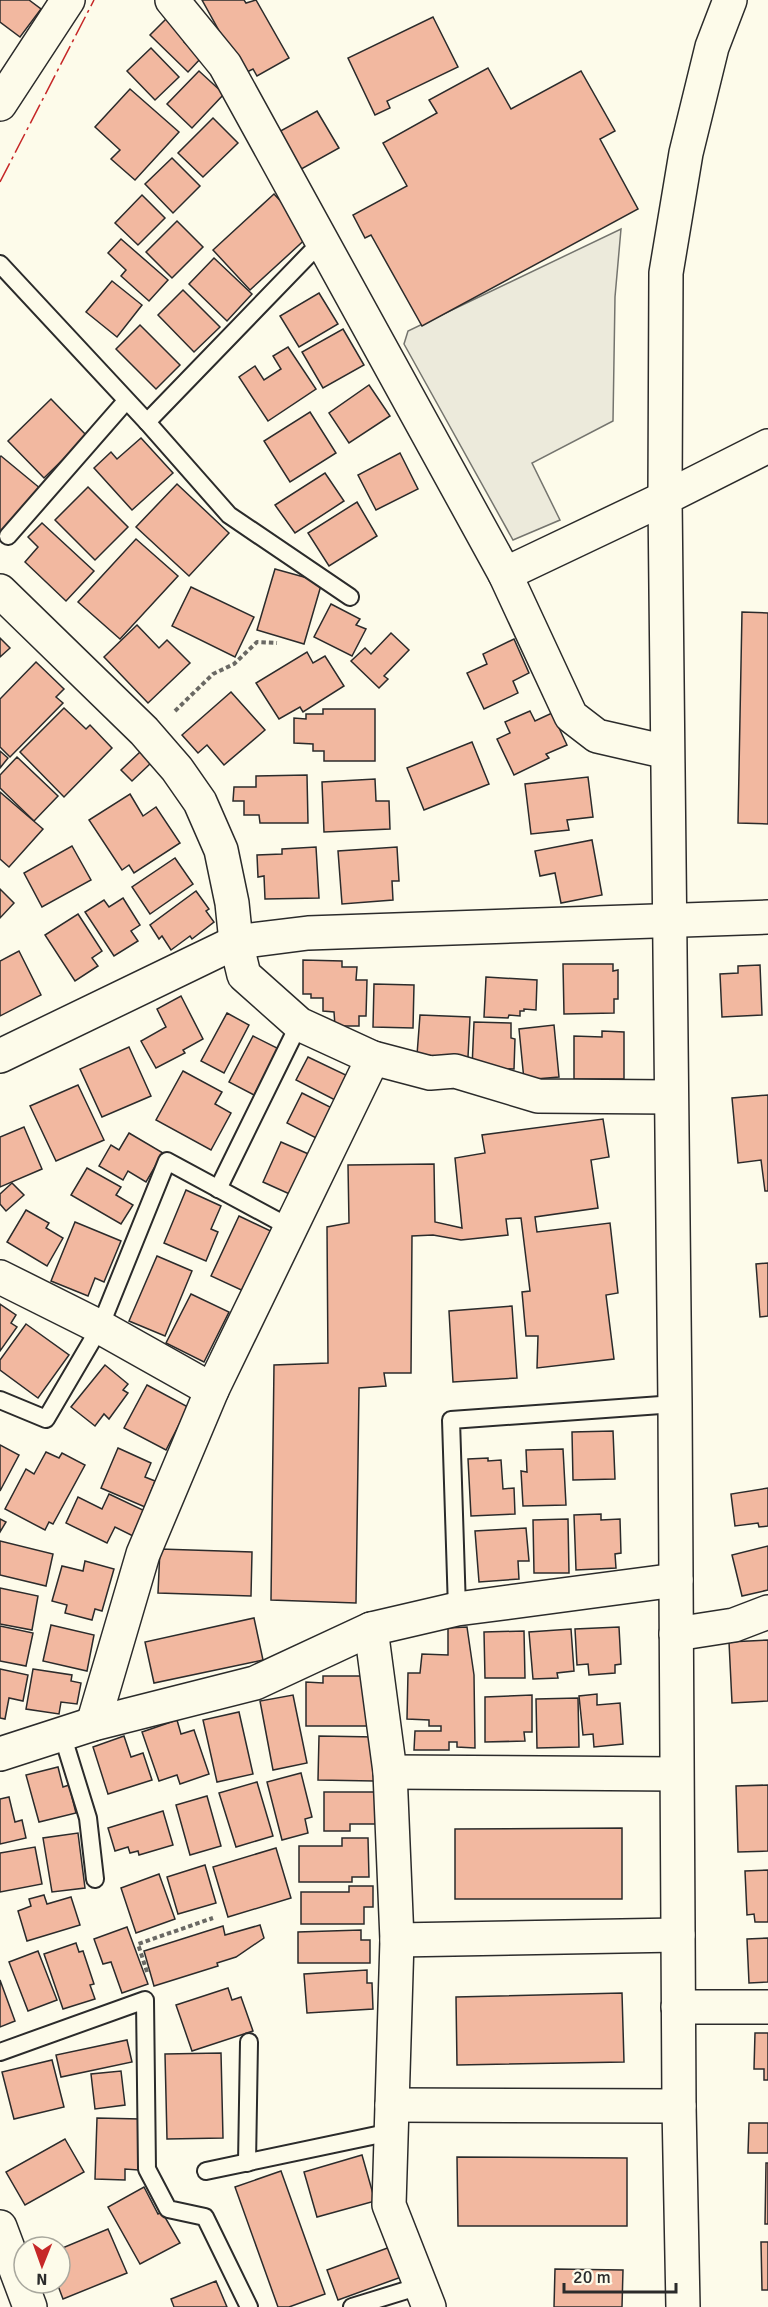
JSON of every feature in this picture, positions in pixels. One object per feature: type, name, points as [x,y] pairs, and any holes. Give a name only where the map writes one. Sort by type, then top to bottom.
[{"type":"street","points":[[0,104],[68,0]]},
{"type":"street","points":[[172,0],[225,65],[505,574],[571,716],[597,736],[667,752]]},
{"type":"street","points":[[683,2307],[679,2106],[675,1404],[667,752],[666,273],[686,153],[712,47],[730,0]]},
{"type":"street","points":[[505,574],[768,446]]},
{"type":"street","points":[[0,591],[149,736],[177,769],[200,802],[221,850],[232,903],[236,942],[244,975],[299,1024],[373,1058],[430,1073],[455,1071],[538,1096],[671,1097]]},
{"type":"street","points":[[0,1056],[236,942],[308,933],[768,917]]},
{"type":"street","points":[[93,1724],[143,1554],[213,1390],[373,1058]]},
{"type":"street","points":[[0,1277],[100,1327],[213,1390]]},
{"type":"street","points":[[0,1754],[93,1724],[255,1683],[371,1629],[457,1609],[676,1580]]},
{"type":"street","points":[[676,1634],[734,1625],[768,1612]]},
{"type":"street","points":[[371,1629],[390,1772],[397,1940],[389,2205],[424,2296]]},
{"type":"street","points":[[390,1772],[676,1774]]},
{"type":"street","points":[[397,1940],[678,1935]]},
{"type":"street","points":[[678,2007],[768,2007]]},
{"type":"street","points":[[392,2119],[679,2106]]},
{"type":"street","points":[[0,2227],[30,2307]]},
{"type":"lane","points":[[147,422],[322,240]]},
{"type":"lane","points":[[0,264],[147,422],[229,515],[350,597]]},
{"type":"lane","points":[[8,536],[126,400]]},
{"type":"lane","points":[[218,1189],[299,1024]]},
{"type":"lane","points":[[0,1400],[46,1419],[100,1327],[167,1161],[291,1228]]},
{"type":"lane","points":[[457,1609],[451,1420],[675,1404]]},
{"type":"lane","points":[[62,1734],[88,1818],[95,1880]]},
{"type":"lane","points":[[0,2052],[145,2000],[147,2169],[168,2209],[205,2217],[249,2307]]},
{"type":"lane","points":[[247,2163],[249,2042]]},
{"type":"lane","points":[[206,2171],[247,2163],[392,2119]]},
{"type":"lane","points":[[352,2307],[424,2296]]},
{"type":"path","points":[[149,736],[213,674],[234,664],[257,642],[277,643]]},
{"type":"path","points":[[145,2000],[153,1989],[138,1944],[213,1918]]},
{"type":"shaded area","points":[[621,229],[615,297],[613,421],[532,463],[560,520],[513,540],[404,344],[408,331]]},
{"type":"building","points":[[0,0],[29,0],[41,9],[20,37],[0,22]]},
{"type":"building","points":[[202,0],[244,0],[246,3],[256,0],[289,58],[257,76],[253,69],[243,74]]},
{"type":"building","points":[[169,16],[190,36],[184,42],[201,58],[188,72],[150,35]]},
{"type":"building","points":[[433,17],[458,67],[387,101],[390,108],[375,115],[348,58]]},
{"type":"building","points":[[151,48],[179,77],[155,100],[127,71]]},
{"type":"building","points":[[488,68],[511,109],[581,71],[615,131],[600,139],[638,209],[422,326],[371,235],[365,238],[353,215],[407,186],[383,143],[437,113],[429,100]]},
{"type":"building","points":[[199,71],[224,94],[192,128],[167,104]]},
{"type":"building","points":[[130,89],[179,132],[135,180],[111,159],[120,150],[95,127]]},
{"type":"building","points":[[317,111],[339,148],[296,172],[275,134]]},
{"type":"building","points":[[213,118],[238,143],[203,177],[178,153]]},
{"type":"building","points":[[172,158],[200,186],[173,213],[145,184]]},
{"type":"building","points":[[274,194],[311,234],[250,290],[213,250]]},
{"type":"building","points":[[142,195],[165,218],[138,245],[115,223]]},
{"type":"building","points":[[177,221],[203,247],[172,278],[146,252]]},
{"type":"building","points":[[121,239],[168,280],[149,301],[121,276],[126,270],[108,253]]},
{"type":"building","points":[[214,258],[252,294],[227,321],[189,284]]},
{"type":"building","points":[[112,281],[142,305],[117,337],[86,312]]},
{"type":"building","points":[[183,290],[220,327],[194,352],[158,315]]},
{"type":"building","points":[[319,293],[338,324],[299,347],[280,316]]},
{"type":"building","points":[[140,325],[180,365],[156,389],[116,349]]},
{"type":"building","points":[[343,329],[364,365],[323,388],[302,352]]},
{"type":"building","points":[[288,347],[316,389],[268,421],[239,377],[255,366],[264,380],[281,369],[273,356]]},
{"type":"building","points":[[369,385],[390,416],[349,443],[329,413]]},
{"type":"building","points":[[51,399],[87,436],[44,478],[8,441]]},
{"type":"building","points":[[310,412],[336,453],[290,482],[264,441]]},
{"type":"building","points":[[141,438],[173,473],[132,510],[94,468],[111,452],[117,459]]},
{"type":"building","points":[[400,453],[418,489],[376,510],[358,475]]},
{"type":"building","points":[[0,457],[41,489],[0,538]]},
{"type":"building","points":[[325,473],[344,501],[295,533],[275,505]]},
{"type":"building","points":[[177,484],[229,533],[189,576],[136,527]]},
{"type":"building","points":[[88,487],[128,527],[95,560],[55,520]]},
{"type":"building","points":[[357,502],[377,536],[329,566],[308,533]]},
{"type":"building","points":[[42,523],[94,571],[66,601],[25,562],[38,547],[28,537]]},
{"type":"building","points":[[136,539],[178,576],[120,639],[78,602]]},
{"type":"building","points":[[275,569],[322,582],[304,644],[257,630]]},
{"type":"building","points":[[191,587],[254,617],[235,657],[172,626]]},
{"type":"building","points":[[331,604],[360,619],[356,625],[366,629],[352,656],[314,637]]},
{"type":"building","points":[[742,612],[768,613],[768,824],[738,823]]},
{"type":"building","points":[[137,625],[159,648],[167,640],[190,663],[148,703],[104,657]]},
{"type":"building","points":[[391,633],[409,650],[384,676],[388,679],[379,688],[351,661],[365,648],[371,654]]},
{"type":"building","points":[[0,638],[10,648],[0,657]]},
{"type":"building","points":[[514,639],[529,673],[513,681],[518,693],[484,709],[467,673],[487,664],[483,654]]},
{"type":"building","points":[[307,652],[313,663],[325,656],[344,686],[303,712],[300,707],[279,719],[256,683]]},
{"type":"building","points":[[36,662],[64,689],[56,697],[63,703],[10,757],[0,747],[0,699]]},
{"type":"building","points":[[231,692],[265,730],[224,765],[207,745],[198,753],[182,735]]},
{"type":"building","points":[[64,708],[86,729],[90,725],[112,748],[64,797],[20,752]]},
{"type":"building","points":[[323,709],[375,709],[375,761],[324,761],[324,751],[313,751],[313,744],[294,743],[294,718],[306,719],[306,714],[323,714]]},
{"type":"building","points":[[530,711],[535,721],[552,713],[567,745],[546,754],[549,758],[514,775],[497,739],[510,733],[505,722]]},
{"type":"building","points":[[472,742],[489,784],[424,810],[407,768]]},
{"type":"building","points":[[0,751],[8,758],[0,768]]},
{"type":"building","points":[[140,752],[151,763],[132,781],[121,770]]},
{"type":"building","points":[[17,757],[58,796],[34,821],[0,788],[0,775]]},
{"type":"building","points":[[307,775],[308,823],[260,823],[259,815],[244,815],[244,801],[233,801],[234,787],[256,787],[256,776]]},
{"type":"building","points":[[588,777],[593,817],[567,820],[569,830],[531,834],[525,784]]},
{"type":"building","points":[[375,779],[376,801],[389,801],[390,829],[324,832],[322,782]]},
{"type":"building","points":[[0,792],[43,829],[9,867],[0,859]]},
{"type":"building","points":[[130,794],[143,816],[156,807],[180,843],[134,873],[129,865],[122,870],[89,820]]},
{"type":"building","points":[[592,840],[602,895],[561,903],[555,873],[540,876],[535,851]]},
{"type":"building","points":[[72,846],[91,880],[42,907],[24,873]]},
{"type":"building","points":[[316,847],[319,898],[265,899],[264,876],[258,877],[257,855],[282,854],[282,849]]},
{"type":"building","points":[[397,847],[399,881],[392,881],[393,900],[342,904],[338,851]]},
{"type":"building","points":[[175,858],[193,884],[150,914],[132,887]]},
{"type":"building","points":[[0,889],[14,903],[0,918]]},
{"type":"building","points":[[196,891],[209,909],[206,911],[214,922],[192,939],[190,936],[171,950],[162,936],[159,939],[150,925]]},
{"type":"building","points":[[123,898],[140,925],[131,931],[138,941],[114,956],[85,912],[104,900],[109,907]]},
{"type":"building","points":[[78,914],[102,951],[92,958],[98,966],[75,981],[45,935]]},
{"type":"building","points":[[19,951],[41,995],[0,1016],[0,961]]},
{"type":"building","points":[[303,960],[342,961],[342,967],[357,967],[356,980],[367,980],[366,1016],[359,1016],[359,1026],[335,1026],[334,1012],[323,1011],[323,998],[311,998],[311,994],[303,994]]},
{"type":"building","points":[[563,964],[613,964],[613,971],[618,970],[618,999],[614,999],[614,1013],[564,1014]]},
{"type":"building","points":[[760,965],[762,1015],[722,1017],[720,974],[738,973],[738,966]]},
{"type":"building","points":[[486,977],[537,980],[536,1010],[524,1009],[520,1011],[520,1016],[509,1015],[508,1018],[484,1017]]},
{"type":"building","points":[[374,984],[414,985],[413,1028],[373,1027]]},
{"type":"building","points":[[181,996],[203,1039],[183,1050],[185,1053],[156,1068],[141,1041],[166,1027],[157,1009]]},
{"type":"building","points":[[227,1013],[249,1025],[224,1073],[201,1061]]},
{"type":"building","points":[[420,1015],[470,1017],[468,1057],[417,1055]]},
{"type":"building","points":[[474,1022],[511,1023],[511,1038],[515,1039],[514,1069],[472,1068]]},
{"type":"building","points":[[554,1025],[559,1077],[524,1080],[519,1029]]},
{"type":"building","points":[[602,1031],[624,1032],[624,1079],[574,1079],[574,1036],[602,1037]]},
{"type":"building","points":[[253,1036],[279,1049],[254,1095],[229,1082]]},
{"type":"building","points":[[129,1047],[151,1096],[102,1117],[80,1069]]},
{"type":"building","points":[[308,1057],[350,1077],[337,1101],[296,1080]]},
{"type":"building","points":[[183,1071],[222,1092],[215,1104],[231,1113],[211,1150],[156,1120]]},
{"type":"building","points":[[78,1085],[104,1140],[56,1161],[30,1106]]},
{"type":"building","points":[[302,1093],[338,1111],[322,1141],[287,1123]]},
{"type":"building","points":[[768,1095],[768,1191],[765,1191],[761,1160],[738,1163],[732,1098]]},
{"type":"building","points":[[603,1119],[609,1157],[591,1160],[598,1208],[535,1217],[537,1232],[610,1223],[618,1293],[606,1295],[614,1359],[537,1368],[538,1336],[526,1336],[522,1292],[530,1291],[521,1218],[506,1219],[508,1235],[461,1240],[433,1235],[412,1236],[411,1373],[384,1373],[386,1386],[359,1388],[356,1603],[271,1600],[274,1365],[328,1363],[327,1227],[349,1223],[348,1165],[434,1164],[435,1222],[462,1228],[455,1158],[485,1153],[482,1135]]},
{"type":"building","points":[[24,1127],[42,1169],[0,1187],[0,1137]]},
{"type":"building","points":[[129,1133],[163,1153],[146,1182],[128,1171],[123,1180],[99,1166],[111,1145],[119,1150]]},
{"type":"building","points":[[281,1142],[313,1156],[294,1196],[263,1182]]},
{"type":"building","points":[[87,1168],[121,1187],[116,1195],[133,1205],[121,1224],[71,1195]]},
{"type":"building","points":[[12,1183],[24,1195],[6,1211],[0,1204],[0,1194]]},
{"type":"building","points":[[186,1190],[221,1206],[211,1229],[218,1232],[206,1261],[164,1243]]},
{"type":"building","points":[[26,1210],[49,1223],[46,1228],[63,1238],[47,1266],[7,1242]]},
{"type":"building","points":[[239,1216],[277,1234],[250,1294],[211,1276]]},
{"type":"building","points":[[75,1222],[121,1241],[104,1282],[95,1278],[88,1296],[51,1281]]},
{"type":"building","points":[[157,1256],[192,1271],[165,1336],[129,1321]]},
{"type":"building","points":[[768,1263],[768,1316],[760,1317],[756,1264]]},
{"type":"building","points":[[191,1294],[229,1312],[204,1362],[166,1343]]},
{"type":"building","points":[[0,1304],[16,1315],[11,1323],[17,1327],[0,1351]]},
{"type":"building","points":[[512,1306],[517,1378],[453,1382],[449,1311]]},
{"type":"building","points":[[26,1324],[69,1355],[38,1398],[0,1370],[0,1360]]},
{"type":"building","points":[[105,1365],[128,1384],[123,1390],[128,1393],[109,1419],[104,1414],[95,1426],[71,1407]]},
{"type":"building","points":[[147,1385],[188,1407],[166,1450],[124,1428]]},
{"type":"building","points":[[613,1431],[615,1479],[573,1480],[572,1432]]},
{"type":"building","points":[[0,1445],[19,1455],[0,1491]]},
{"type":"building","points":[[118,1448],[151,1463],[145,1477],[155,1481],[145,1507],[101,1488]]},
{"type":"building","points":[[563,1449],[566,1505],[523,1506],[521,1471],[527,1472],[526,1450]]},
{"type":"building","points":[[46,1452],[59,1458],[62,1453],[85,1465],[53,1524],[49,1522],[45,1530],[5,1509],[26,1469],[34,1474]]},
{"type":"building","points":[[488,1458],[488,1461],[501,1460],[503,1489],[514,1488],[515,1514],[471,1516],[468,1459]]},
{"type":"building","points":[[768,1488],[768,1526],[759,1527],[758,1523],[735,1526],[731,1494]]},
{"type":"building","points":[[109,1494],[145,1511],[133,1536],[115,1527],[107,1543],[66,1523],[78,1497],[102,1509]]},
{"type":"building","points":[[601,1514],[601,1520],[620,1519],[621,1553],[615,1554],[616,1568],[576,1570],[574,1515]]},
{"type":"building","points":[[0,1519],[6,1522],[0,1532]]},
{"type":"building","points":[[568,1519],[569,1573],[534,1573],[533,1520]]},
{"type":"building","points":[[526,1528],[529,1561],[518,1561],[519,1579],[479,1582],[475,1531]]},
{"type":"building","points":[[0,1541],[53,1554],[46,1586],[0,1575]]},
{"type":"building","points":[[768,1546],[768,1590],[742,1596],[732,1555]]},
{"type":"building","points":[[160,1549],[252,1552],[251,1596],[158,1593]]},
{"type":"building","points":[[85,1561],[114,1569],[102,1611],[95,1609],[92,1620],[65,1613],[67,1605],[52,1601],[62,1566],[83,1571]]},
{"type":"building","points":[[0,1588],[38,1596],[32,1630],[0,1624]]},
{"type":"building","points":[[254,1618],[263,1660],[154,1683],[145,1642]]},
{"type":"building","points":[[51,1625],[94,1635],[87,1671],[43,1661]]},
{"type":"building","points":[[0,1626],[33,1633],[26,1666],[0,1661]]},
{"type":"building","points":[[467,1627],[474,1675],[475,1748],[457,1747],[457,1742],[449,1742],[449,1750],[414,1750],[415,1731],[441,1731],[441,1726],[429,1726],[429,1720],[407,1719],[408,1673],[420,1673],[422,1654],[448,1655],[448,1628]]},
{"type":"building","points":[[619,1627],[621,1664],[615,1665],[615,1673],[589,1675],[588,1664],[577,1665],[575,1629]]},
{"type":"building","points":[[571,1629],[574,1671],[557,1673],[558,1678],[533,1679],[529,1632]]},
{"type":"building","points":[[524,1631],[525,1678],[485,1678],[484,1632]]},
{"type":"building","points":[[768,1640],[768,1701],[732,1703],[729,1642]]},
{"type":"building","points":[[0,1669],[28,1675],[23,1701],[9,1698],[5,1719],[0,1718]]},
{"type":"building","points":[[33,1669],[72,1675],[71,1681],[81,1683],[77,1704],[61,1702],[59,1714],[26,1709]]},
{"type":"building","points":[[323,1676],[373,1676],[373,1726],[306,1726],[306,1682],[323,1683]]},
{"type":"building","points":[[597,1694],[597,1705],[620,1703],[623,1744],[594,1747],[593,1734],[583,1735],[579,1696]]},
{"type":"building","points":[[293,1695],[307,1763],[273,1770],[260,1701]]},
{"type":"building","points":[[532,1695],[532,1732],[524,1732],[525,1741],[485,1742],[485,1697]]},
{"type":"building","points":[[578,1698],[579,1747],[537,1748],[536,1699]]},
{"type":"building","points":[[239,1712],[253,1774],[217,1782],[203,1720]]},
{"type":"building","points":[[177,1720],[181,1734],[194,1730],[209,1774],[180,1784],[177,1775],[159,1781],[142,1732]]},
{"type":"building","points":[[124,1736],[131,1757],[143,1753],[152,1780],[108,1794],[93,1747]]},
{"type":"building","points":[[319,1736],[375,1737],[374,1781],[318,1780]]},
{"type":"building","points":[[58,1767],[63,1787],[69,1785],[76,1813],[39,1822],[26,1775]]},
{"type":"building","points":[[301,1773],[312,1817],[305,1819],[308,1833],[282,1840],[267,1782]]},
{"type":"building","points":[[257,1782],[273,1836],[236,1847],[219,1793]]},
{"type":"building","points":[[768,1785],[768,1851],[738,1852],[736,1786]]},
{"type":"building","points":[[324,1792],[376,1792],[381,1824],[350,1824],[350,1831],[324,1831]]},
{"type":"building","points":[[207,1796],[221,1846],[190,1855],[176,1805]]},
{"type":"building","points":[[9,1797],[15,1822],[22,1820],[26,1838],[0,1844],[0,1799]]},
{"type":"building","points":[[163,1811],[173,1845],[139,1855],[138,1851],[130,1853],[128,1847],[115,1851],[108,1828]]},
{"type":"building","points":[[622,1828],[622,1899],[455,1899],[455,1829]]},
{"type":"building","points":[[78,1833],[85,1888],[52,1892],[43,1838]]},
{"type":"building","points":[[342,1838],[368,1838],[369,1877],[352,1877],[352,1882],[299,1882],[299,1846],[342,1846]]},
{"type":"building","points":[[35,1847],[42,1884],[0,1892],[0,1853]]},
{"type":"building","points":[[276,1848],[291,1898],[228,1917],[213,1867]]},
{"type":"building","points":[[205,1865],[216,1903],[178,1914],[167,1877]]},
{"type":"building","points":[[768,1870],[768,1922],[755,1922],[754,1914],[747,1915],[745,1871]]},
{"type":"building","points":[[159,1874],[175,1919],[136,1933],[121,1888]]},
{"type":"building","points":[[349,1886],[373,1886],[373,1907],[364,1907],[364,1924],[301,1924],[301,1892],[349,1892]]},
{"type":"building","points":[[44,1895],[47,1904],[71,1897],[80,1925],[27,1941],[18,1911],[31,1906],[29,1899]]},
{"type":"building","points":[[260,1925],[264,1938],[236,1957],[217,1963],[218,1966],[154,1986],[144,1951],[223,1926],[225,1935]]},
{"type":"building","points":[[127,1927],[148,1984],[122,1993],[111,1962],[103,1964],[94,1939]]},
{"type":"building","points":[[361,1930],[361,1940],[370,1940],[370,1963],[298,1963],[298,1932]]},
{"type":"building","points":[[768,1938],[768,1982],[749,1983],[747,1939]]},
{"type":"building","points":[[76,1943],[79,1952],[83,1951],[94,1984],[90,1985],[95,1999],[63,2009],[44,1954]]},
{"type":"building","points":[[38,1951],[57,2000],[28,2011],[9,1962]]},
{"type":"building","points":[[367,1970],[367,1983],[372,1983],[373,2009],[307,2013],[304,1974]]},
{"type":"building","points":[[0,1980],[15,2021],[0,2027]]},
{"type":"building","points":[[228,1988],[232,2000],[241,1997],[253,2031],[192,2051],[176,2005]]},
{"type":"building","points":[[622,1993],[624,2062],[457,2065],[456,1997]]},
{"type":"building","points":[[755,2033],[768,2033],[768,2080],[764,2080],[764,2069],[754,2069]]},
{"type":"building","points":[[127,2040],[132,2062],[61,2077],[56,2055]]},
{"type":"building","points":[[221,2053],[223,2138],[167,2139],[165,2054]]},
{"type":"building","points":[[52,2060],[64,2107],[14,2119],[2,2072]]},
{"type":"building","points":[[121,2071],[125,2105],[95,2109],[91,2074]]},
{"type":"building","points":[[97,2118],[140,2119],[138,2170],[125,2169],[125,2180],[95,2179]]},
{"type":"building","points":[[749,2123],[768,2123],[768,2153],[748,2153]]},
{"type":"building","points":[[65,2139],[84,2172],[25,2205],[6,2172]]},
{"type":"building","points":[[362,2155],[375,2201],[317,2217],[304,2172]]},
{"type":"building","points":[[457,2157],[627,2158],[627,2226],[458,2226]]},
{"type":"building","points":[[766,2163],[768,2163],[768,2224],[765,2224]]},
{"type":"building","points":[[281,2171],[325,2294],[289,2307],[278,2307],[235,2187]]},
{"type":"building","points":[[144,2187],[158,2214],[162,2212],[180,2243],[140,2264],[108,2207]]},
{"type":"building","points":[[108,2229],[127,2273],[63,2299],[62,2295],[72,2295],[72,2244]]},
{"type":"building","points":[[761,2242],[768,2242],[768,2290],[762,2290]]},
{"type":"building","points":[[393,2246],[404,2276],[338,2300],[327,2270]]},
{"type":"building","points":[[555,2269],[623,2270],[622,2307],[554,2307]]},
{"type":"building","points":[[216,2281],[227,2307],[174,2307],[171,2299]]},
{"type":"power","points":[[0,182],[94,0]]}]
